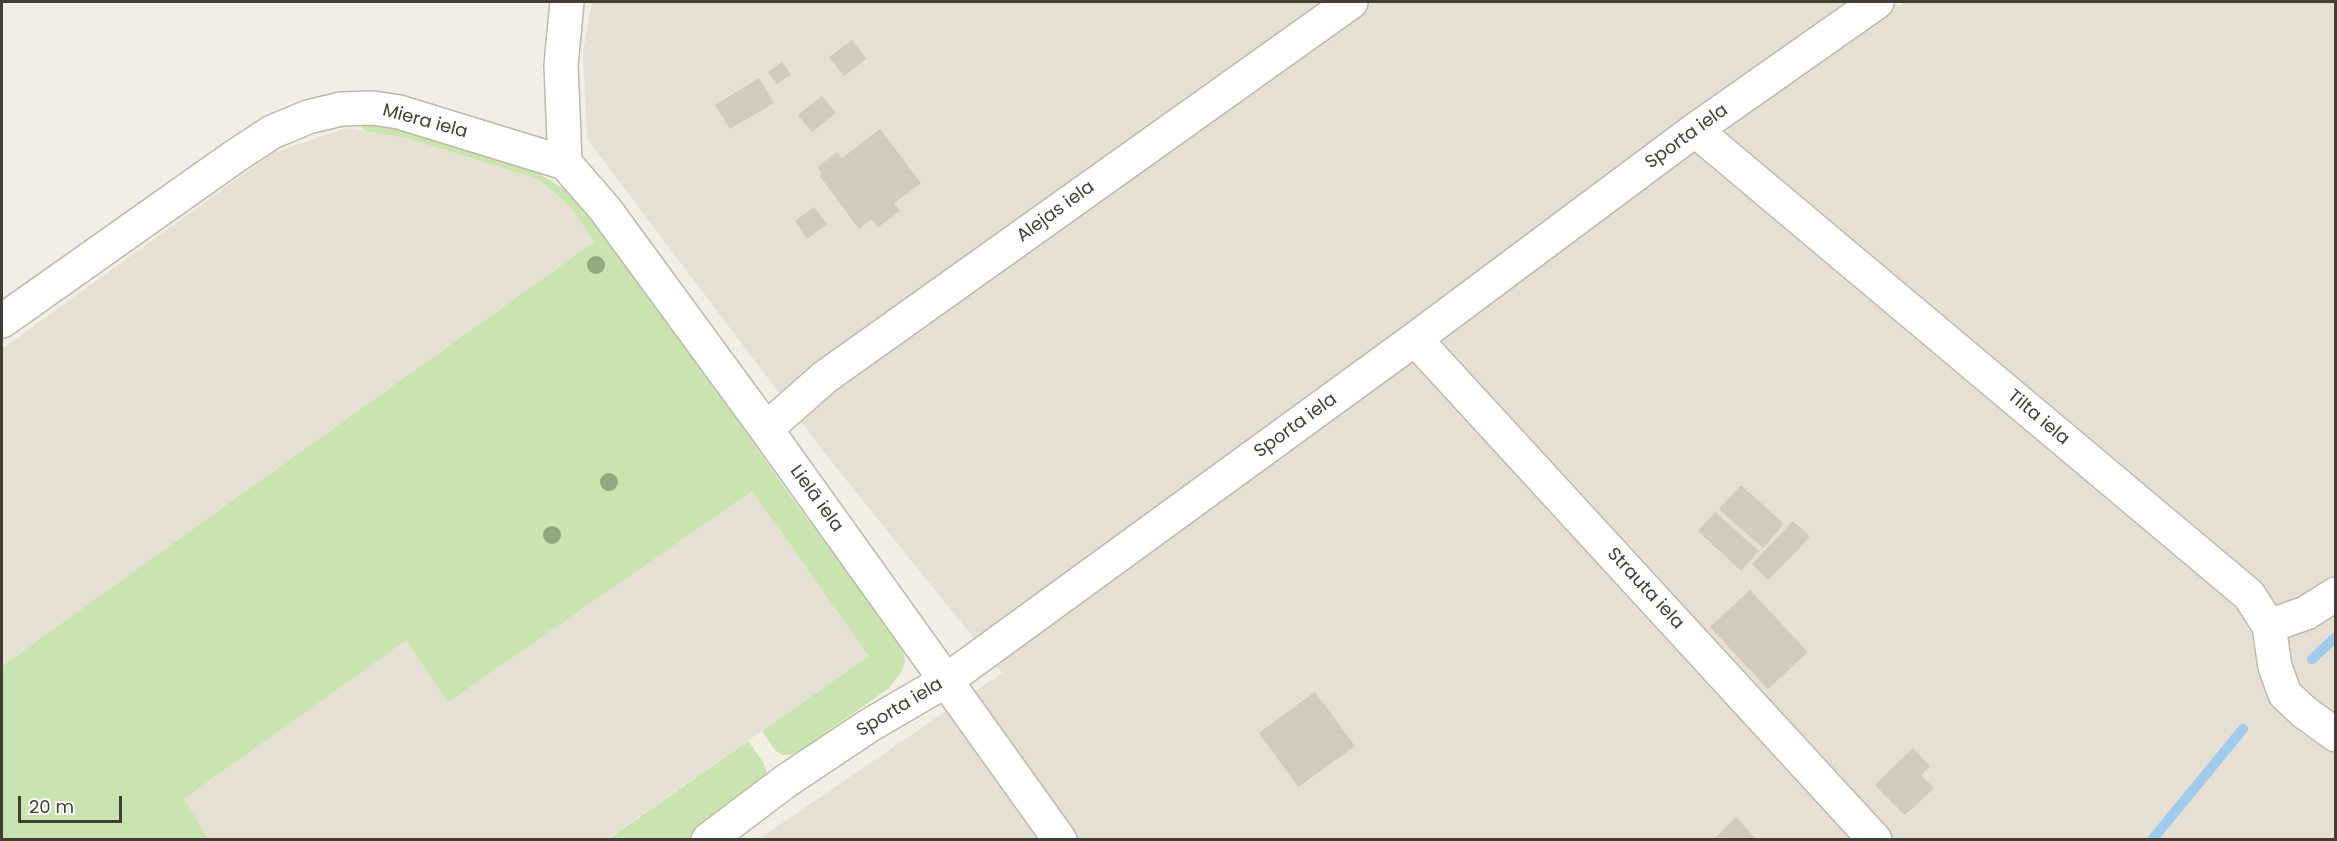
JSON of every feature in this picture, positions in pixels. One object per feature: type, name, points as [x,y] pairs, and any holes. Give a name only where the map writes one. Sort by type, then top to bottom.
[{"type":"street","points":[[565,164],[561,66],[567,2]]},
{"type":"street","name":"Alejas iela","points":[[766,429],[825,376],[1351,2]]},
{"type":"street","name":"Sporta iela","points":[[708,840],[795,774],[870,725],[946,680],[1415,339],[1695,130],[1877,2]]},
{"type":"street","name":"Miera iela","points":[[2,321],[234,156],[272,132],[308,117],[341,109],[373,108],[399,112],[565,164]]},
{"type":"street","name":"Tilta iela","points":[[1695,130],[2249,595],[2269,626],[2275,666],[2285,694],[2304,712],[2336,735]]},
{"type":"street","name":"Lielā iela","points":[[565,164],[605,209],[766,429],[1060,840]]},
{"type":"street","name":"Strauta iela","points":[[1415,339],[1875,840]]},
{"type":"street","points":[[2269,626],[2306,613],[2336,594]]},
{"type":"shaded area","points":[[592,2],[1894,2],[1898,7],[1905,2],[2335,2],[2335,839],[759,839],[1002,673],[826,455],[587,139],[583,52]]},
{"type":"shaded area","points":[[346,128],[410,139],[538,179],[570,206],[594,242],[2,666],[2,349],[273,153]]},
{"type":"shaded area","points":[[752,491],[869,656],[607,839],[209,839],[183,800],[406,639],[449,701]]},
{"type":"green space","points":[[355,120],[379,121],[532,169],[564,189],[583,205],[606,233],[794,501],[894,632],[903,649],[905,662],[901,672],[889,688],[804,748],[792,755],[782,755],[775,750],[762,731],[869,656],[752,491],[448,702],[406,640],[184,799],[209,840],[2,839],[2,666],[594,242],[570,206],[538,179],[410,139],[365,131]]},
{"type":"green space","points":[[748,741],[763,762],[767,772],[760,786],[692,839],[607,840]]},
{"type":"building","points":[[852,40],[866,59],[844,76],[829,57]]},
{"type":"building","points":[[782,62],[791,74],[777,84],[768,72]]},
{"type":"building","points":[[759,78],[774,103],[730,129],[715,105]]},
{"type":"building","points":[[822,96],[836,113],[812,132],[798,115]]},
{"type":"building","points":[[880,129],[921,183],[894,203],[900,211],[878,227],[872,219],[859,229],[819,175],[822,173],[817,167],[837,152],[842,158]]},
{"type":"building","points":[[814,207],[827,224],[807,239],[795,221]]},
{"type":"building","points":[[1741,485],[1784,524],[1763,548],[1719,509]]},
{"type":"building","points":[[1715,512],[1759,551],[1741,571],[1698,531]]},
{"type":"building","points":[[1793,521],[1810,537],[1768,580],[1752,564]]},
{"type":"building","points":[[1750,590],[1808,652],[1768,689],[1710,627]]},
{"type":"building","points":[[1315,692],[1355,746],[1298,787],[1259,733]]},
{"type":"building","points":[[1913,748],[1930,766],[1921,775],[1934,788],[1905,815],[1875,785]]},
{"type":"building","points":[[1736,817],[1757,840],[1713,840]]},
{"type":"waterway","points":[[2312,659],[2336,637]]},
{"type":"waterway","points":[[2152,840],[2243,729]]}]
